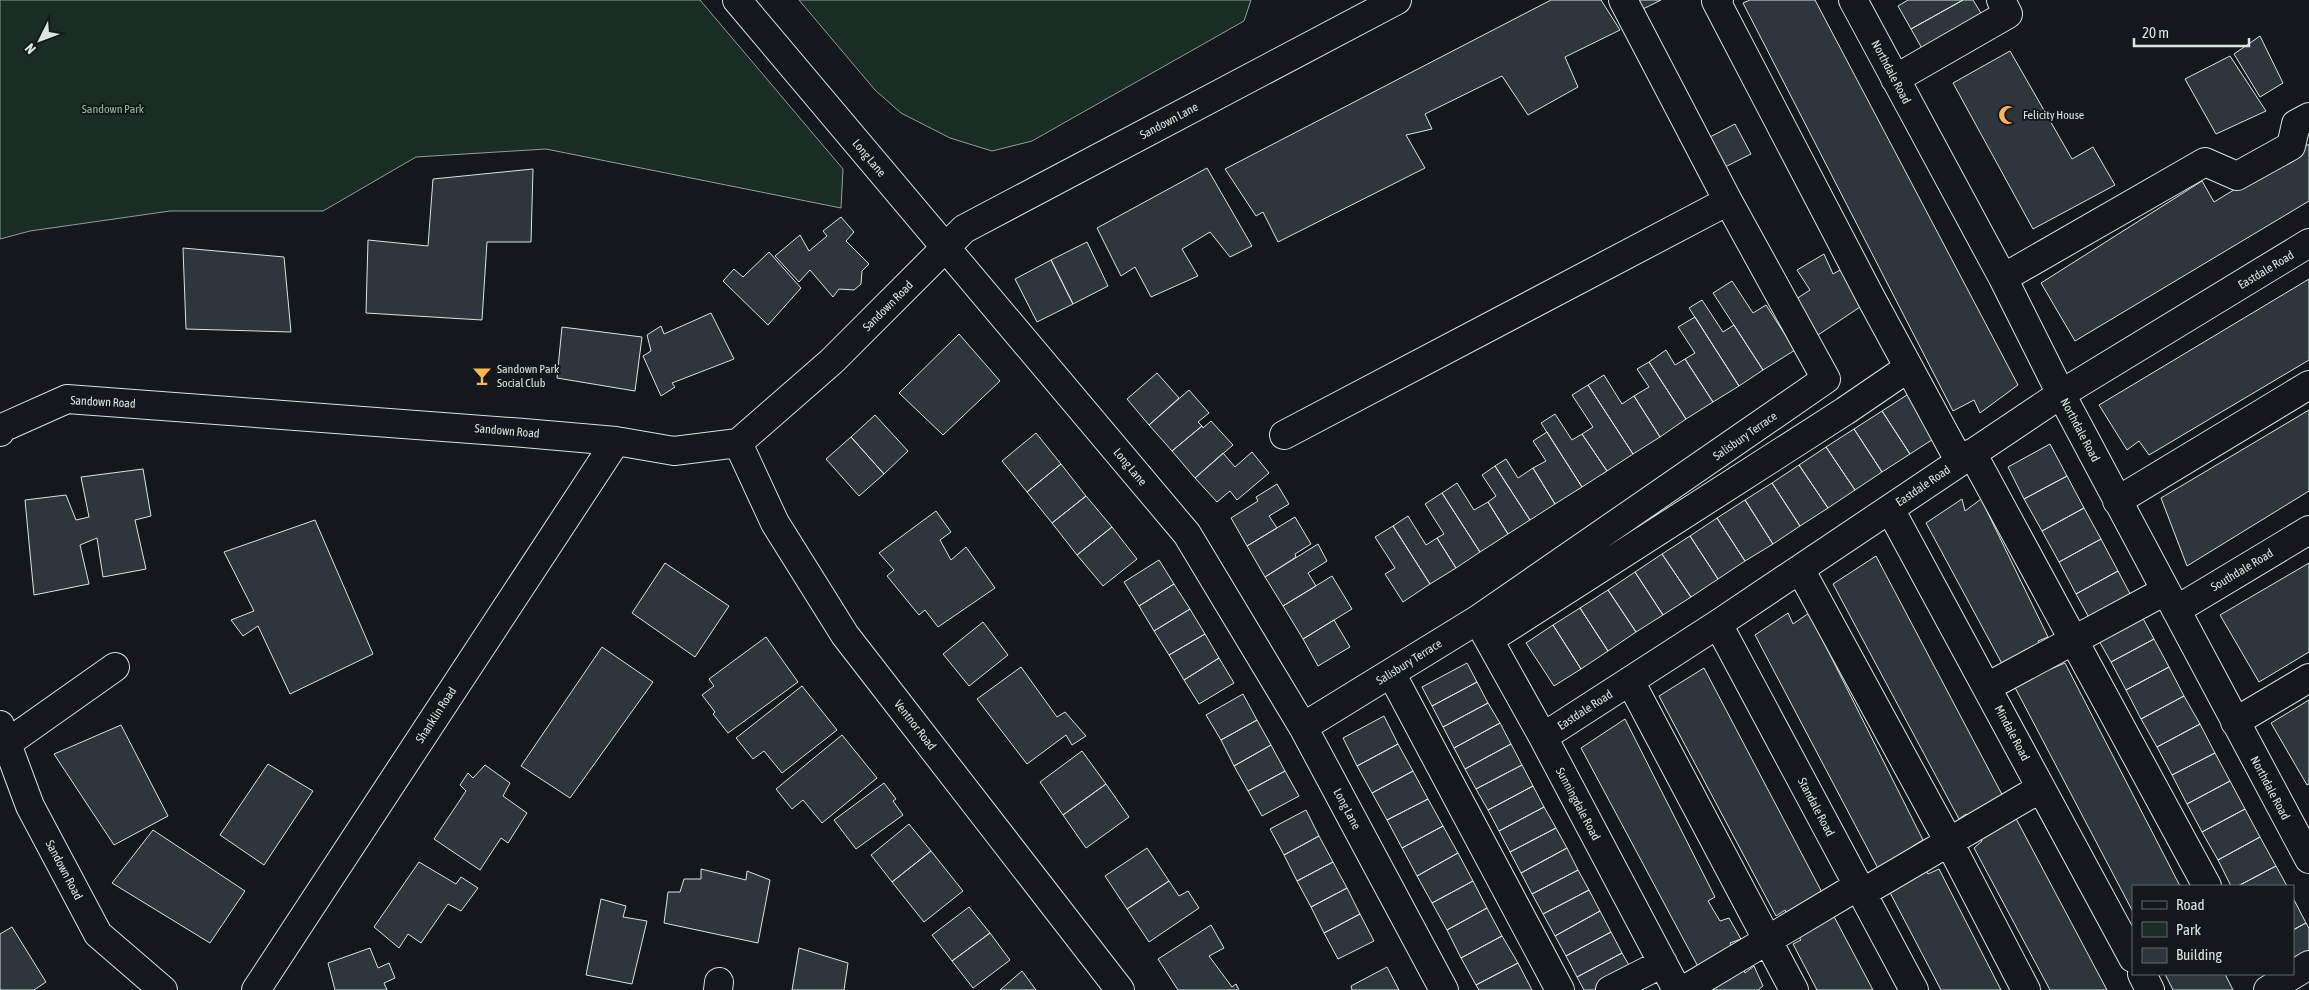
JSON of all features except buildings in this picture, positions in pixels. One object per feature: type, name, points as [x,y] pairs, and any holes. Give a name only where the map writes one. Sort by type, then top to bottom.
[{"type":"street","name":"Long Lane","points":[[737,0],[1187,534],[1303,727],[1444,990]]},
{"type":"street","name":"Sandown Lane","points":[[946,249],[964,229],[1397,0]]},
{"type":"street","name":"Salisbury Terrace","points":[[1303,727],[1391,673],[1483,630],[1826,379],[1728,201],[1623,0]]},
{"type":"street","points":[[1719,0],[1716,1],[1908,368],[1966,457],[2073,640],[2206,885]]},
{"type":"street","name":"Northdale Road","points":[[1853,0],[2003,278],[2061,394],[2235,722],[2301,826],[2309,859]]},
{"type":"street","points":[[1895,79],[2008,14],[2002,0]]},
{"type":"street","points":[[2003,278],[2205,162],[2237,176],[2291,146],[2296,124],[2309,117]]},
{"type":"street","points":[[1284,435],[1728,201]]},
{"type":"street","name":"Eastdale Road","points":[[1543,737],[1718,624],[2061,394],[2309,243]]},
{"type":"street","name":"Sandown Road","points":[[0,432],[2,428],[67,400],[352,419],[616,441],[674,451],[738,443],[832,361],[946,249]]},
{"type":"street","points":[[1483,630],[1845,411],[1908,368]]},
{"type":"street","points":[[2117,501],[2309,385]]},
{"type":"street","name":"Shanklin Road","points":[[256,990],[616,441]]},
{"type":"street","name":"Ventnor Road","points":[[738,443],[775,522],[846,636],[1120,990]]},
{"type":"street","name":"Mindale Road","points":[[1890,509],[2132,956]]},
{"type":"street","name":"Southdale Road","points":[[1987,687],[2073,640],[2170,600],[2309,530]]},
{"type":"street","points":[[1800,569],[1949,842],[2026,990]]},
{"type":"street","name":"Standale Road","points":[[1718,624],[1914,990]]},
{"type":"street","name":"Sunningdale Road","points":[[1483,630],[1543,737],[1677,990]]},
{"type":"street","points":[[3,734],[115,667]]},
{"type":"street","points":[[1391,673],[1560,990]]},
{"type":"street","points":[[2235,722],[2309,678]]},
{"type":"street","points":[[1630,681],[1794,990]]},
{"type":"street","name":"Sandown Road","points":[[3,734],[30,806],[98,934],[163,990]]},
{"type":"street","points":[[1684,990],[1768,940],[1949,842],[2041,788]]},
{"type":"street","points":[[1610,990],[1663,963]]},
{"type":"street","points":[[2294,974],[2309,965]]},
{"type":"street","points":[[2142,975],[2150,990]]},
{"type":"street","points":[[2255,975],[2263,990]]},
{"type":"street","points":[[2268,990],[2293,975]]},
{"type":"green space","name":"Sandown Park","points":[[0,0],[700,0],[843,169],[841,208],[546,149],[416,157],[323,211],[170,211],[30,231],[0,239]]},
{"type":"green space","points":[[799,0],[1251,0],[1244,21],[1032,141],[992,151],[950,138],[901,113],[875,90]]},
{"type":"place","name":"Felicity House","points":[[2008,115]]},
{"type":"place","name":"Sandown Park Social Club","points":[[482,376]]}]
